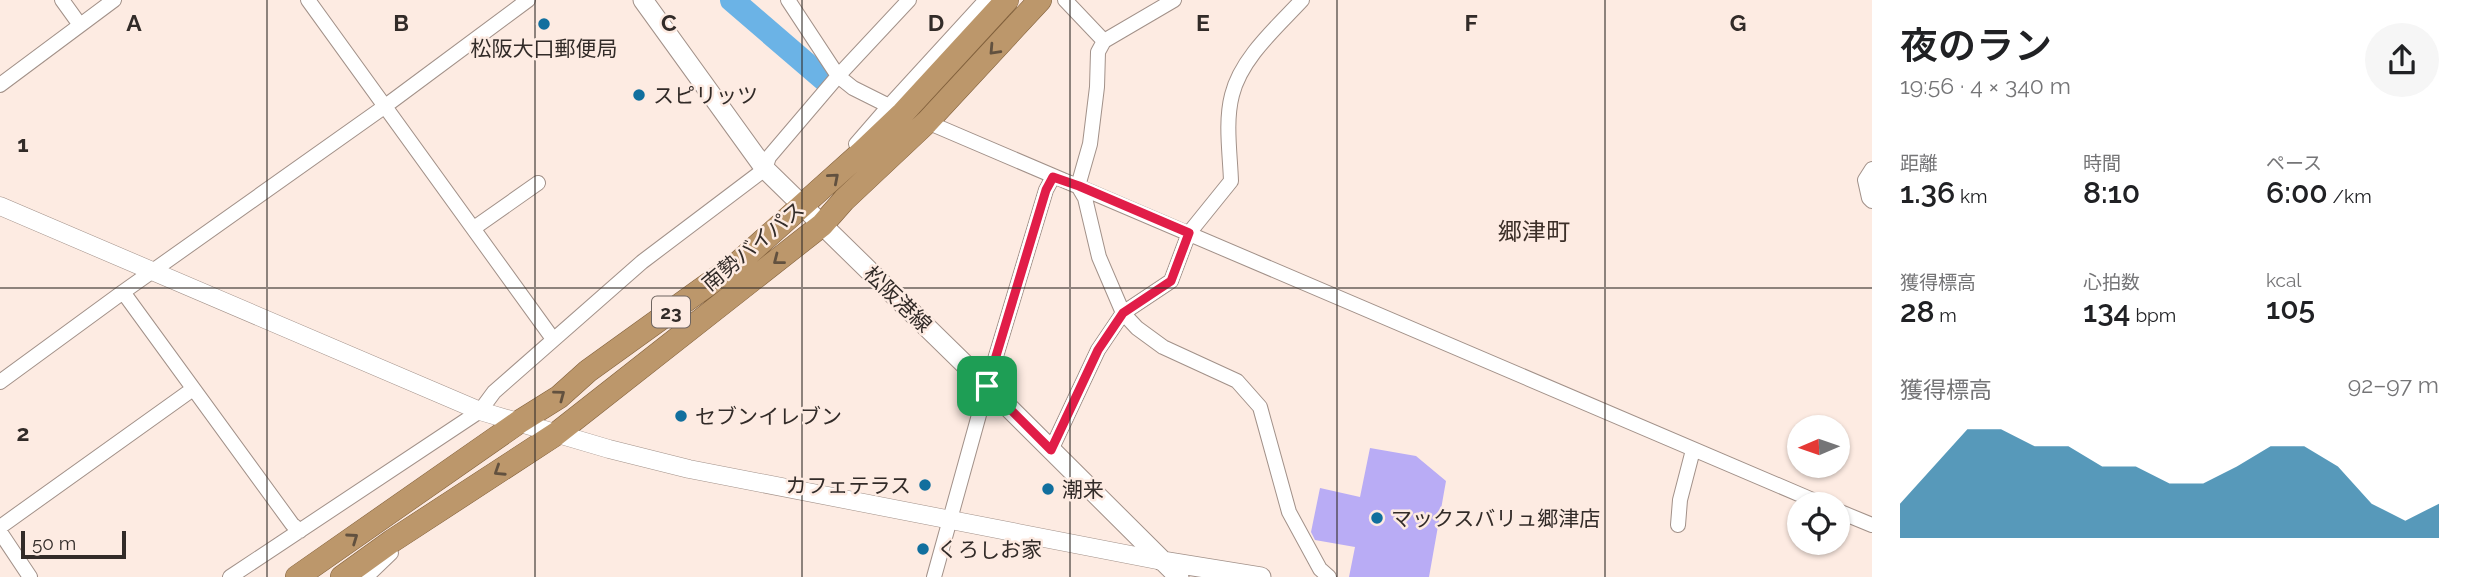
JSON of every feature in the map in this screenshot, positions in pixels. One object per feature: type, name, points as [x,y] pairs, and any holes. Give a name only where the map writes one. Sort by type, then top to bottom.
[{"type":"highway","name":"南勢バイパス","points":[[297,577],[559,397],[589,371],[738,263],[903,113],[1007,0]]},
{"type":"highway","name":"南勢バイパス","points":[[342,577],[556,433],[822,225],[844,200],[927,122],[1040,0]]},
{"type":"main road","name":"松阪港線","points":[[643,0],[765,169],[1179,577]]},
{"type":"main road","points":[[1162,561],[1261,577]]},
{"type":"street","points":[[62,0],[80,25]]},
{"type":"street","points":[[0,85],[114,0]]},
{"type":"street","points":[[307,0],[553,339]]},
{"type":"street","points":[[0,382],[384,107],[528,0]]},
{"type":"street","points":[[788,0],[838,76],[853,88],[890,106]]},
{"type":"street","points":[[230,577],[480,411],[494,392],[642,262],[765,169],[769,157],[908,0]]},
{"type":"street","points":[[862,152],[855,145],[986,0]]},
{"type":"street","points":[[1065,0],[1104,41]]},
{"type":"street","points":[[1174,0],[1104,41],[1098,51],[1090,144],[1079,186],[1085,198],[1099,257],[1123,313],[1137,328],[1163,347],[1237,381],[1260,407],[1289,513],[1320,569],[1329,577]]},
{"type":"street","points":[[1051,450],[1098,350],[1123,313],[1171,281],[1189,233],[1231,181],[1232,94],[1257,49],[1302,0]]},
{"type":"street","points":[[927,122],[1793,492]]},
{"type":"street","points":[[1872,169],[1865,180],[1868,198],[1872,201]]},
{"type":"street","points":[[934,577],[987,386],[1046,190],[1053,177]]},
{"type":"street","points":[[474,228],[538,183]]},
{"type":"street","points":[[0,206],[480,411],[689,469],[1162,561]]},
{"type":"street","points":[[123,292],[300,531]]},
{"type":"street","points":[[30,577],[0,530],[193,389]]},
{"type":"street","points":[[1678,526],[1680,500],[1693,450]]},
{"type":"street","points":[[1850,515],[1872,525]]},
{"type":"street","points":[[366,577],[396,547],[392,541]]},
{"type":"building","name":"マックスバリュ郷津店","points":[[1370,448],[1416,456],[1446,481],[1429,577],[1349,577],[1355,547],[1315,540],[1311,532],[1320,488],[1360,497]]},
{"type":"waterway","points":[[732,0],[825,80]]},
{"type":"place","name":"松阪大口郵便局","points":[[544,24]]},
{"type":"place","name":"スピリッツ","points":[[639,95]]},
{"type":"place","name":"セブンイレブン","points":[[681,416]]},
{"type":"place","name":"カフェテラス","points":[[925,485]]},
{"type":"place","name":"潮来","points":[[1048,489]]},
{"type":"place","name":"マックスバリュ郷津店","points":[[1377,518]]},
{"type":"place","name":"くろしお家","points":[[923,549]]},
{"type":"district","name":"郷津町","points":[[1534,231]]},
{"type":"route","points":[[1053,177],[1189,233],[1171,281],[1123,313],[1098,350],[1051,450],[987,386],[1046,190],[1053,177]]}]
